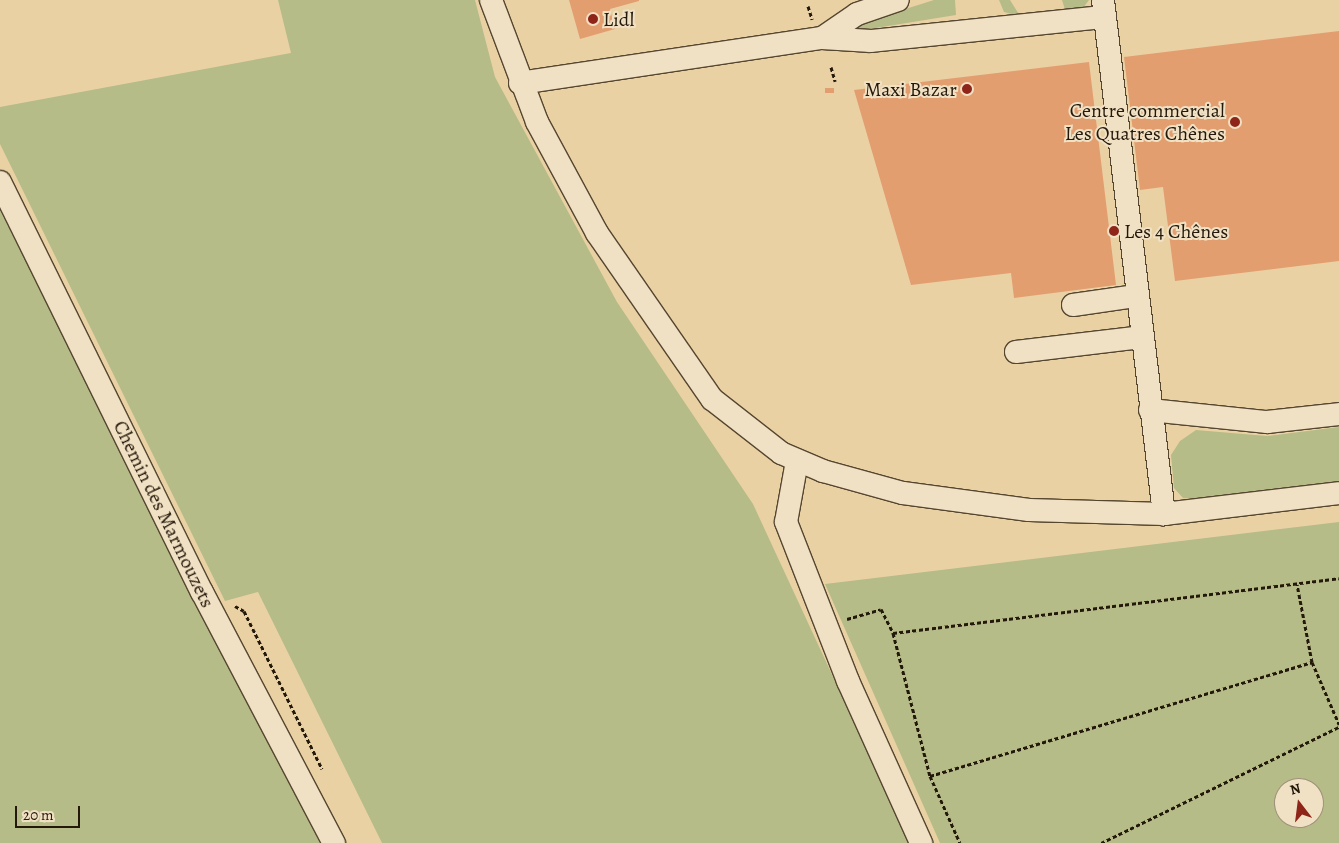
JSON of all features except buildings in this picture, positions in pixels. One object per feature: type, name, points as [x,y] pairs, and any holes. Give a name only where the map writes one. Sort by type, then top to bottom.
[{"type":"street","points":[[491,0],[520,83],[583,210],[690,372],[743,428],[797,461],[860,483],[941,501],[1029,510],[1164,514],[1339,494]]},
{"type":"street","points":[[520,83],[817,29],[898,0]]},
{"type":"street","points":[[817,29],[849,49],[1103,8],[1136,296],[1164,514]]},
{"type":"street","name":"Chemin des Marmouzets","points":[[0,182],[202,592],[334,843]]},
{"type":"street","points":[[1073,305],[1136,296]]},
{"type":"street","points":[[1016,352],[1141,337]]},
{"type":"street","points":[[1150,410],[1267,422],[1339,414]]},
{"type":"street","points":[[797,461],[786,522],[826,625],[921,843]]},
{"type":"path","points":[[808,6],[817,29]]},
{"type":"path","points":[[831,67],[835,81]]},
{"type":"path","points":[[892,633],[1339,578]]},
{"type":"path","points":[[1101,843],[1339,725],[1312,662],[1297,584]]},
{"type":"path","points":[[826,625],[882,609],[892,633],[930,776],[960,843]]},
{"type":"path","points":[[930,776],[1312,662]]},
{"type":"green space","points":[[278,0],[475,0],[495,77],[617,302],[753,504],[910,843],[382,843],[258,592],[225,601],[0,144],[0,107],[291,53]]},
{"type":"green space","points":[[934,0],[955,0],[956,15],[857,31],[861,23]]},
{"type":"green space","points":[[999,0],[1010,0],[1020,16],[1004,12]]},
{"type":"green space","points":[[1062,0],[1089,0],[1080,12],[1067,16]]},
{"type":"green space","points":[[0,210],[320,843],[0,843]]},
{"type":"green space","points":[[1339,427],[1339,481],[1195,499],[1183,498],[1174,488],[1171,455],[1180,441],[1196,430],[1267,436]]},
{"type":"green space","points":[[1339,522],[1339,843],[940,843],[825,584]]},
{"type":"place","name":"Lidl","points":[[593,19]]},
{"type":"place","name":"Maxi Bazar","points":[[967,89]]},
{"type":"place","name":"Centre commercial Les Quatres Chênes","points":[[1235,122]]},
{"type":"place","name":"Les 4 Chênes","points":[[1114,231]]}]
